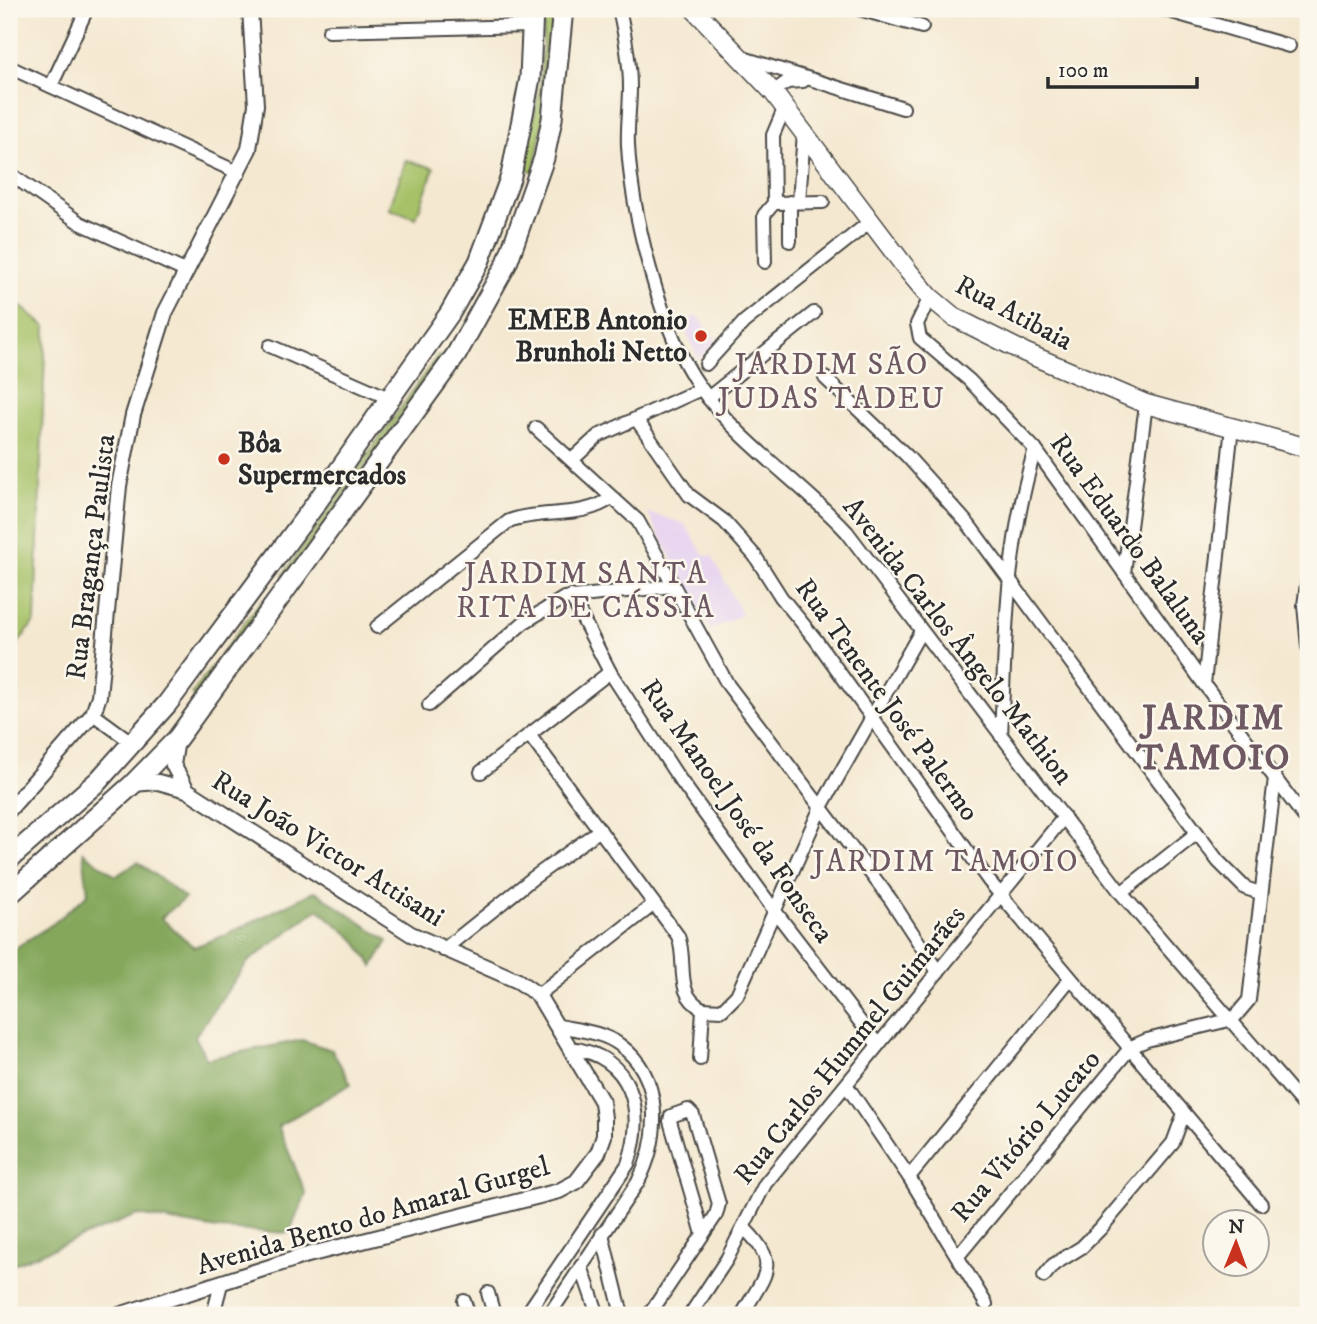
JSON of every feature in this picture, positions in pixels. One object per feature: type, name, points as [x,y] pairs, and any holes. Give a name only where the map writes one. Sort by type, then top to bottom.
[{"type":"main road","points":[[9,895],[133,785],[177,739],[444,370],[507,263],[529,204],[552,119],[562,9]]},
{"type":"main road","name":"Rua Atibaia","points":[[694,9],[773,92],[930,297],[954,317],[990,336],[1146,404],[1308,448]]},
{"type":"main road","points":[[9,859],[98,781],[134,744],[167,704],[433,340],[479,262],[511,176],[525,110],[533,17]]},
{"type":"main road","points":[[511,176],[525,187],[529,204]]},
{"type":"main road","points":[[433,340],[445,351],[444,370]]},
{"type":"main road","points":[[266,572],[271,583],[284,589]]},
{"type":"main road","points":[[167,704],[181,707],[177,739]]},
{"type":"street","points":[[51,86],[87,9]]},
{"type":"street","name":"Rua Bragança Paulista","points":[[9,810],[93,714],[99,696],[119,486],[133,415],[158,329],[249,149],[256,105],[250,9]]},
{"type":"street","name":"Avenida Carlos Ângelo Mathion","points":[[619,9],[628,60],[628,142],[639,223],[674,337],[705,393],[748,444],[828,511],[847,532],[1121,893],[1233,1019],[1308,1110]]},
{"type":"street","points":[[859,9],[922,27]]},
{"type":"street","points":[[1162,9],[1289,46]]},
{"type":"street","points":[[329,31],[533,17]]},
{"type":"street","points":[[742,58],[903,108]]},
{"type":"street","points":[[9,67],[239,173]]},
{"type":"street","points":[[773,92],[787,82],[813,81]]},
{"type":"street","points":[[765,262],[764,215],[774,203],[773,135],[785,109]]},
{"type":"street","points":[[790,242],[804,132]]},
{"type":"street","points":[[9,173],[80,223],[185,271]]},
{"type":"street","points":[[774,203],[823,202]]},
{"type":"street","points":[[706,364],[744,322],[871,221]]},
{"type":"street","name":"Rua Eduardo Balaluna","points":[[930,297],[917,324],[920,338],[969,380],[1035,449],[1204,684],[1308,822]]},
{"type":"street","points":[[572,460],[598,436],[705,393],[814,313]]},
{"type":"street","points":[[270,346],[391,398]]},
{"type":"street","points":[[825,378],[937,487],[990,552],[1232,877],[1245,888],[1260,893]]},
{"type":"street","points":[[1124,573],[1146,404]]},
{"type":"street","name":"Rua Tenente José Palermo","points":[[637,420],[689,495],[724,521],[755,556],[781,597],[1002,895],[1261,1204]]},
{"type":"street","points":[[1204,684],[1233,427]]},
{"type":"street","points":[[536,428],[638,521],[671,586],[728,685],[891,900],[938,972]]},
{"type":"street","points":[[1001,736],[1008,579],[1017,516],[1035,449]]},
{"type":"street","points":[[377,627],[509,521],[535,514],[592,508],[611,498]]},
{"type":"street","points":[[1308,576],[1304,605],[1308,647]]},
{"type":"street","points":[[429,705],[523,623],[571,596],[671,586]]},
{"type":"street","name":"Rua Manoel José da Fonseca","points":[[571,596],[610,672],[676,774],[774,910],[878,1045]]},
{"type":"street","points":[[530,736],[678,936],[682,947],[687,995],[691,1003],[703,1009],[722,1010],[737,995],[821,807],[921,631]]},
{"type":"street","points":[[481,772],[610,672]]},
{"type":"street","points":[[93,714],[134,744]]},
{"type":"street","points":[[177,739],[173,765],[187,790]]},
{"type":"street","points":[[1131,1047],[1147,1040],[1233,1019],[1245,1007],[1252,987],[1260,893],[1275,778]]},
{"type":"street","points":[[133,785],[159,782],[187,790]]},
{"type":"street","name":"Rua João Victor Attisani","points":[[187,790],[411,934],[443,950]]},
{"type":"street","name":"Rua Carlos Hummel Guimarães","points":[[690,1315],[727,1259],[765,1184],[1064,817]]},
{"type":"street","points":[[443,950],[533,878],[600,831]]},
{"type":"street","points":[[1121,893],[1197,833]]},
{"type":"street","points":[[538,995],[654,904]]},
{"type":"street","name":"Avenida Bento do Amaral Gurgel","points":[[120,1315],[304,1256],[538,1198],[576,1182],[598,1153],[604,1136],[604,1118],[602,1102],[559,1026],[538,995],[518,981],[443,950]]},
{"type":"street","points":[[909,1177],[1070,979]]},
{"type":"street","points":[[700,1059],[703,1009]]},
{"type":"street","points":[[549,1315],[648,1162],[655,1122],[647,1079],[620,1045],[602,1035],[559,1026]]},
{"type":"street","name":"Rua Vitório Lucato","points":[[958,1256],[1131,1047]]},
{"type":"street","points":[[526,1315],[628,1164],[634,1146],[636,1113],[626,1083],[605,1057],[571,1048]]},
{"type":"street","points":[[847,1086],[909,1177],[986,1304]]},
{"type":"street","points":[[649,1315],[703,1234],[719,1204],[693,1115],[688,1110],[671,1116],[670,1121],[703,1234]]},
{"type":"street","points":[[1044,1276],[1053,1265],[1082,1247],[1100,1229],[1172,1143],[1184,1113]]},
{"type":"street","points":[[743,1227],[762,1247],[767,1268],[757,1296],[743,1315]]},
{"type":"street","points":[[602,1234],[622,1315]]},
{"type":"street","points":[[582,1266],[598,1315]]},
{"type":"street","points":[[213,1315],[221,1284]]},
{"type":"street","points":[[488,1293],[494,1315]]},
{"type":"street","points":[[464,1301],[469,1315]]},
{"type":"shaded area","name":"EMEB Antonio Brunholi Netto","points":[[697,315],[718,342],[698,359],[683,324]]},
{"type":"shaded area","points":[[647,512],[685,524],[704,555],[712,556],[742,615],[710,630]]},
{"type":"green space","points":[[545,9],[554,9],[544,115],[534,172],[524,167],[540,86]]},
{"type":"green space","points":[[406,160],[434,168],[416,218],[389,209]]},
{"type":"green space","points":[[9,297],[46,327],[35,621],[9,655]]},
{"type":"green space","points":[[438,355],[442,357],[287,578],[283,575]]},
{"type":"green space","points":[[261,601],[265,604],[197,699],[192,694]]},
{"type":"green space","points":[[83,852],[116,876],[138,862],[185,898],[161,918],[194,947],[228,934],[315,891],[388,941],[373,966],[353,938],[318,909],[248,962],[195,1036],[206,1059],[302,1040],[332,1050],[351,1084],[278,1126],[306,1194],[289,1233],[218,1229],[137,1215],[9,1266],[9,952],[54,923],[88,894]]},
{"type":"place","name":"EMEB Antonio Brunholi Netto","points":[[701,336]]},
{"type":"place","name":"Bôa Supermercados","points":[[224,459]]},
{"type":"district","name":"JARDIM SÃO JUDAS TADEU","points":[[832,382]]},
{"type":"district","name":"JARDIM SANTA RITA DE CÁSSIA","points":[[586,591]]},
{"type":"district","name":"JARDIM TAMOIO","points":[[1214,739]]},
{"type":"district","name":"JARDIM TAMOIO","points":[[946,862]]}]
